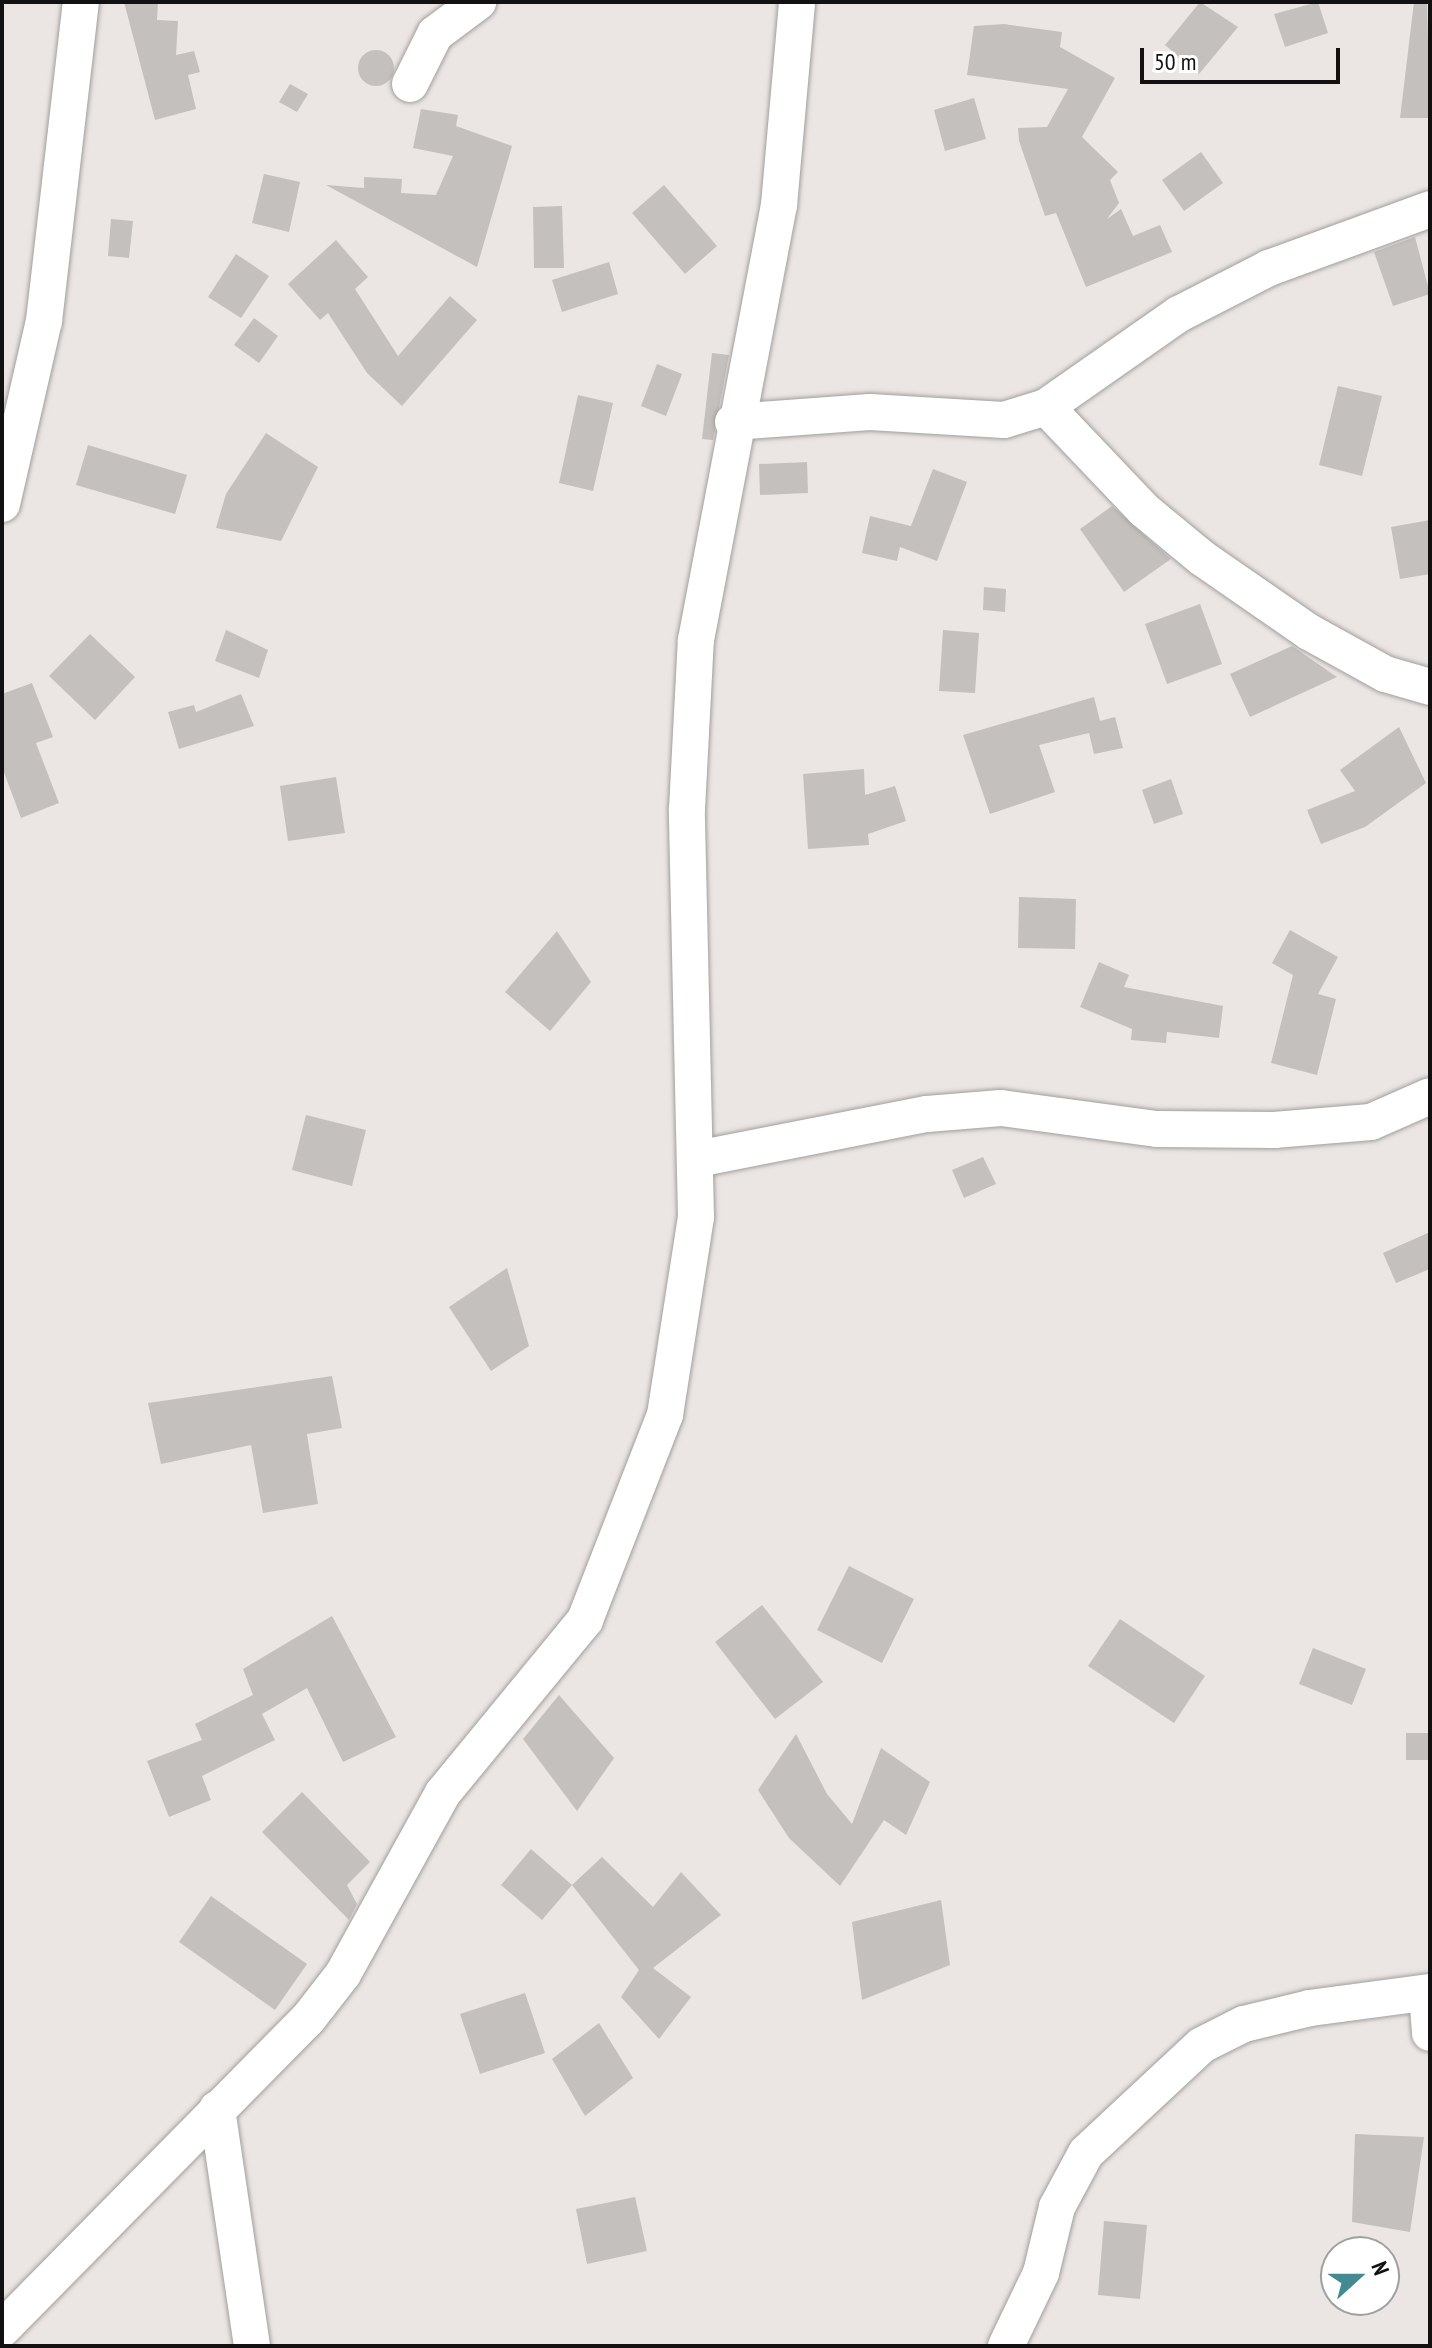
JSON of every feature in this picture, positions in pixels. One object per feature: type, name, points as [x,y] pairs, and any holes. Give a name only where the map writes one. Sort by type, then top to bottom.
[{"type":"street","points":[[2,504],[44,321],[81,2]]},
{"type":"street","points":[[410,84],[435,34],[478,2]]},
{"type":"street","points":[[2,2329],[217,2109],[343,1974],[443,1793],[585,1620],[665,1415],[696,1217],[687,809],[696,640],[733,422],[779,205],[797,2]]},
{"type":"street","points":[[733,422],[870,412],[1004,420],[1046,407],[1179,314],[1269,268],[1430,209]]},
{"type":"street","points":[[1046,407],[1144,510],[1202,558],[1309,632],[1385,674],[1430,687]]},
{"type":"street","points":[[697,1159],[927,1114],[1001,1108],[1157,1129],[1274,1130],[1371,1122],[1430,1096]]},
{"type":"street","points":[[1006,2346],[1033,2294],[1057,2207],[1086,2153],[1148,2089],[1202,2045],[1244,2024],[1428,1992],[1430,2033]]},
{"type":"street","points":[[217,2109],[252,2346]]},
{"type":"building","points":[[124,2],[158,2],[157,20],[178,21],[176,55],[194,51],[200,72],[188,75],[196,109],[155,120]]},
{"type":"building","points":[[1200,2],[1238,27],[1199,74],[1165,45]]},
{"type":"building","points":[[1318,2],[1328,33],[1285,47],[1274,14]]},
{"type":"building","points":[[1414,2],[1427,2],[1430,118],[1400,118]]},
{"type":"building","points":[[1004,24],[1062,32],[1060,47],[1115,78],[1082,137],[1118,172],[1110,180],[1119,203],[1107,219],[1121,209],[1133,236],[1160,225],[1172,252],[1086,287],[1056,213],[1045,216],[1019,141],[1018,128],[1047,127],[1068,89],[967,75],[974,26]]},
{"type":"building","points":[[376,50],[389,55],[394,68],[389,81],[376,86],[363,81],[358,68],[363,55]]},
{"type":"building","points":[[290,84],[308,94],[297,112],[279,102]]},
{"type":"building","points":[[974,98],[986,139],[945,151],[934,110]]},
{"type":"building","points":[[421,109],[458,115],[456,126],[512,146],[477,267],[326,185],[364,188],[364,177],[402,179],[401,193],[436,195],[453,156],[413,148]]},
{"type":"building","points":[[1201,152],[1223,183],[1184,211],[1162,180]]},
{"type":"building","points":[[264,174],[300,182],[289,232],[252,223]]},
{"type":"building","points":[[664,185],[717,246],[685,274],[632,213]]},
{"type":"building","points":[[562,206],[564,268],[534,268],[533,207]]},
{"type":"building","points":[[111,219],[133,221],[129,258],[108,256]]},
{"type":"building","points":[[1415,237],[1430,294],[1393,306],[1374,252]]},
{"type":"building","points":[[336,240],[368,277],[355,289],[398,356],[450,296],[477,320],[402,406],[367,373],[328,313],[320,320],[288,284]]},
{"type":"building","points":[[236,254],[269,276],[241,318],[208,297]]},
{"type":"building","points":[[609,262],[618,294],[562,312],[552,280]]},
{"type":"building","points":[[254,318],[278,336],[259,363],[234,345]]},
{"type":"building","points":[[712,353],[729,355],[713,440],[702,439]]},
{"type":"building","points":[[657,364],[682,374],[666,416],[641,406]]},
{"type":"building","points":[[1338,386],[1382,396],[1362,476],[1319,465]]},
{"type":"building","points":[[578,395],[613,403],[593,491],[559,483]]},
{"type":"building","points":[[266,433],[318,467],[281,541],[216,528],[226,494]]},
{"type":"building","points":[[88,445],[187,475],[175,514],[76,485]]},
{"type":"building","points":[[807,462],[808,493],[760,495],[759,464]]},
{"type":"building","points":[[933,469],[967,482],[937,561],[900,547],[897,561],[862,553],[870,516],[911,526]]},
{"type":"building","points":[[1112,506],[1171,559],[1124,592],[1080,529]]},
{"type":"building","points":[[1430,520],[1430,574],[1400,579],[1391,527]]},
{"type":"building","points":[[984,587],[1006,589],[1005,612],[983,610]]},
{"type":"building","points":[[1200,604],[1222,664],[1167,684],[1145,624]]},
{"type":"building","points":[[226,630],[268,650],[259,678],[215,661]]},
{"type":"building","points":[[943,630],[979,633],[975,693],[939,691]]},
{"type":"building","points":[[90,634],[135,677],[95,720],[49,676]]},
{"type":"building","points":[[1292,646],[1337,677],[1250,717],[1230,674]]},
{"type":"building","points":[[32,683],[53,737],[36,743],[59,803],[21,818],[2,767],[2,694]]},
{"type":"building","points":[[241,694],[254,726],[179,749],[168,712],[194,705],[196,712]]},
{"type":"building","points":[[1094,697],[1100,721],[1115,717],[1123,748],[1094,754],[1089,733],[1039,745],[1055,792],[990,814],[963,735]]},
{"type":"building","points":[[1399,727],[1426,783],[1365,827],[1321,844],[1307,810],[1355,791],[1340,770]]},
{"type":"building","points":[[864,769],[865,795],[895,786],[906,821],[868,834],[869,845],[808,849],[803,774]]},
{"type":"building","points":[[336,777],[345,833],[288,841],[280,786]]},
{"type":"building","points":[[1171,779],[1183,814],[1154,824],[1142,790]]},
{"type":"building","points":[[1019,897],[1076,899],[1075,949],[1018,948]]},
{"type":"building","points":[[1290,930],[1338,957],[1318,994],[1336,999],[1317,1075],[1271,1063],[1293,975],[1272,963]]},
{"type":"building","points":[[557,931],[591,982],[550,1031],[505,992]]},
{"type":"building","points":[[1099,962],[1129,975],[1124,987],[1223,1006],[1219,1038],[1167,1032],[1166,1043],[1131,1040],[1132,1029],[1080,1007]]},
{"type":"building","points":[[306,1115],[366,1130],[352,1186],[292,1170]]},
{"type":"building","points":[[983,1157],[996,1184],[964,1198],[952,1170]]},
{"type":"building","points":[[1430,1232],[1430,1269],[1396,1283],[1383,1253]]},
{"type":"building","points":[[507,1268],[529,1346],[491,1371],[449,1307]]},
{"type":"building","points":[[332,1376],[342,1428],[307,1434],[318,1504],[263,1513],[251,1445],[161,1464],[148,1403]]},
{"type":"building","points":[[849,1566],[914,1599],[882,1663],[817,1630]]},
{"type":"building","points":[[762,1605],[823,1682],[775,1719],[715,1642]]},
{"type":"building","points":[[332,1616],[396,1737],[343,1762],[307,1688],[262,1714],[275,1740],[202,1776],[211,1800],[169,1817],[147,1761],[202,1740],[195,1724],[253,1695],[243,1669]]},
{"type":"building","points":[[1120,1619],[1205,1676],[1174,1723],[1088,1666]]},
{"type":"building","points":[[1313,1648],[1366,1669],[1352,1705],[1299,1684]]},
{"type":"building","points":[[559,1695],[614,1758],[577,1811],[523,1739]]},
{"type":"building","points":[[1406,1733],[1430,1733],[1430,1760],[1406,1760]]},
{"type":"building","points":[[796,1734],[827,1794],[852,1824],[881,1748],[930,1782],[906,1835],[884,1820],[840,1886],[789,1838],[758,1790]]},
{"type":"building","points":[[302,1792],[370,1862],[347,1885],[357,1904],[349,1920],[262,1832]]},
{"type":"building","points":[[531,1849],[572,1885],[542,1920],[501,1885]]},
{"type":"building","points":[[602,1857],[653,1907],[681,1872],[721,1915],[653,1968],[691,1997],[659,2039],[621,1997],[639,1970],[572,1885]]},
{"type":"building","points":[[211,1896],[307,1964],[275,2010],[179,1942]]},
{"type":"building","points":[[941,1900],[950,1965],[862,2000],[852,1922]]},
{"type":"building","points":[[525,1993],[545,2053],[480,2074],[460,2014]]},
{"type":"building","points":[[599,2023],[633,2078],[585,2116],[552,2059]]},
{"type":"building","points":[[1355,2134],[1424,2137],[1410,2232],[1352,2222]]},
{"type":"building","points":[[635,2197],[647,2251],[587,2264],[576,2209]]},
{"type":"building","points":[[1104,2221],[1147,2225],[1140,2299],[1098,2295]]}]
